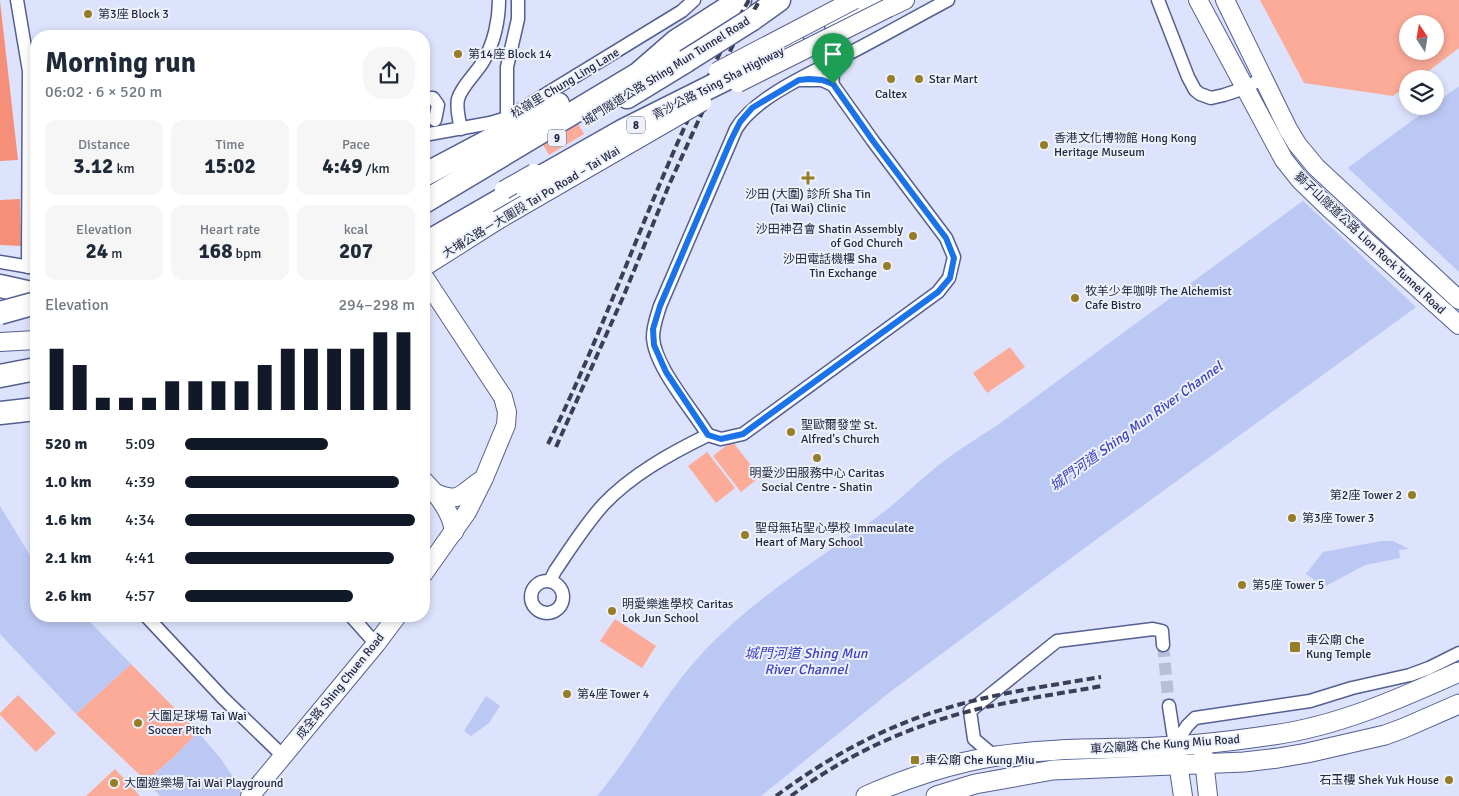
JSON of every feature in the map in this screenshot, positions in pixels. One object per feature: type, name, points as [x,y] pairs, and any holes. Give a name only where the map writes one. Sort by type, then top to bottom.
[{"type":"highway","name":"城門隧道公路 Shing Mun Tunnel Road","points":[[430,198],[638,74],[676,41],[740,0]]},
{"type":"highway","name":"城門隧道公路 Shing Mun Tunnel Road","points":[[430,230],[779,0]]},
{"type":"highway","name":"青沙公路 Tsing Sha Highway","points":[[430,230],[622,131],[886,4]]},
{"type":"highway","points":[[430,172],[546,111],[629,63],[676,41]]},
{"type":"highway","points":[[0,286],[30,293]]},
{"type":"highway","points":[[0,305],[30,311]]},
{"type":"highway","points":[[0,313],[30,305]]},
{"type":"highway","points":[[0,376],[30,370]]},
{"type":"highway","points":[[0,413],[30,410]]},
{"type":"main road","name":"大埔公路－大圍段 Tai Po Road – Tai Wai","points":[[430,230],[625,120],[854,0]]},
{"type":"main road","name":"大埔公路－大圍段 Tai Po Road – Tai Wai","points":[[430,262],[498,220],[706,100],[886,4],[905,0]]},
{"type":"main road","name":"獅子山隧道公路 Lion Rock Tunnel Road","points":[[1198,0],[1274,144],[1300,180],[1459,325]]},
{"type":"main road","name":"獅子山隧道公路 Lion Rock Tunnel Road","points":[[1225,0],[1297,144],[1316,168],[1457,298]]},
{"type":"main road","points":[[430,286],[503,397],[507,418],[484,478],[467,512],[430,565]]},
{"type":"main road","points":[[0,342],[30,340]]},
{"type":"main road","points":[[0,370],[30,365]]},
{"type":"main road","points":[[438,494],[448,498],[459,498],[484,478]]},
{"type":"main road","points":[[430,487],[438,494],[453,524],[454,532]]},
{"type":"main road","name":"成全路 Shing Chuen Road","points":[[250,796],[392,622]]},
{"type":"main road","name":"車公廟路 Che Kung Miu Road","points":[[866,796],[950,767],[994,756],[1049,750],[1135,748],[1202,743],[1275,735],[1355,715],[1408,696],[1430,669],[1459,672]]},
{"type":"main road","name":"車公廟路 Che Kung Miu Road","points":[[936,796],[975,784],[1053,770],[1250,762],[1278,758],[1364,740],[1404,728],[1459,704]]},
{"type":"main road","points":[[1202,743],[1208,796]]},
{"type":"main road","points":[[1175,745],[1183,796]]},
{"type":"street","points":[[17,0],[29,71],[30,136]]},
{"type":"street","points":[[461,129],[457,105],[459,96],[484,60],[490,47],[497,19],[499,0]]},
{"type":"street","points":[[507,118],[507,67],[518,18],[518,0]]},
{"type":"street","name":"松嶺里 Chung Ling Lane","points":[[432,125],[461,129],[507,118],[682,11],[694,0]]},
{"type":"street","points":[[845,56],[835,68],[832,75],[833,84],[946,238],[954,258],[950,278],[938,292],[743,434],[721,439],[708,435],[660,361],[654,345],[653,329],[660,306],[736,129],[752,108],[799,80],[948,0]]},
{"type":"street","points":[[1158,0],[1188,77],[1195,90],[1211,98],[1224,96],[1245,88],[1263,78]]},
{"type":"street","points":[[799,80],[822,80],[833,84]]},
{"type":"street","points":[[430,98],[433,98],[438,105],[432,125]]},
{"type":"street","points":[[0,262],[30,267]]},
{"type":"street","points":[[550,581],[555,571],[603,506],[632,480],[708,435]]},
{"type":"street","points":[[152,622],[223,698],[283,756]]},
{"type":"street","points":[[356,622],[376,644]]},
{"type":"street","points":[[994,756],[974,739],[970,711],[1058,641],[1152,629],[1162,631],[1164,645]]},
{"type":"street","points":[[1175,745],[1187,726],[1195,718],[1310,701],[1430,669],[1459,654]]},
{"type":"street","points":[[1169,706],[1175,745]]},
{"type":"shaded area","points":[[1260,0],[1459,0],[1459,48],[1444,59],[1444,15],[1399,15],[1399,60],[1443,60],[1430,70],[1399,70],[1399,92],[1393,96],[1304,83]]},
{"type":"shaded area","points":[[0,1],[18,160],[0,161]]},
{"type":"shaded area","points":[[570,110],[584,134],[549,155],[535,131]]},
{"type":"shaded area","points":[[20,199],[21,246],[0,245],[0,200]]},
{"type":"shaded area","points":[[1010,347],[1025,367],[987,393],[973,373]]},
{"type":"shaded area","points":[[732,441],[760,477],[741,492],[713,456]]},
{"type":"shaded area","points":[[707,452],[735,488],[716,503],[688,466]]},
{"type":"shaded area","points":[[615,619],[656,646],[642,668],[600,641]]},
{"type":"shaded area","name":"大圍足球場 Tai Wai Soccer Pitch","points":[[131,664],[198,732],[173,758],[146,781],[76,714]]},
{"type":"shaded area","points":[[18,695],[56,733],[36,752],[0,715]]},
{"type":"shaded area","name":"大圍遊樂場 Tai Wai Playground","points":[[115,769],[140,796],[86,796]]},
{"type":"water","name":"城門河道 Shing Mun River Channel","points":[[1459,86],[1459,276],[890,692],[761,796],[597,796],[690,667],[705,650],[745,613],[884,512],[947,459],[999,424],[1420,115],[1444,115],[1444,97]]},
{"type":"water","points":[[0,506],[30,555],[30,622],[90,622],[131,664],[76,714],[0,634]]},
{"type":"water","points":[[1381,541],[1393,541],[1409,549],[1399,550],[1400,558],[1365,565],[1324,587],[1306,574],[1323,552]]},
{"type":"water","points":[[486,696],[500,706],[489,723],[471,736],[464,731]]},
{"type":"water","points":[[198,732],[221,759],[246,796],[160,796],[146,781],[173,758]]},
{"type":"pier","points":[[1346,166],[1459,272],[1459,279],[1418,309],[1301,199]]},
{"type":"tunnel","points":[[1163,645],[1169,706]]},
{"type":"railway","points":[[548,444],[574,389],[693,108],[749,0]]},
{"type":"railway","points":[[556,447],[624,295],[669,185],[732,47],[760,0]]},
{"type":"railway","points":[[776,796],[815,769],[856,745],[921,716],[963,703],[1002,694],[1101,677]]},
{"type":"railway","points":[[791,796],[832,768],[854,756],[877,744],[923,725],[986,707],[1102,686]]},
{"type":"place","name":"第3座 Block 3","points":[[88,14]]},
{"type":"place","name":"第14座 Block 14","points":[[458,54]]},
{"type":"place","name":"Caltex","points":[[891,79]]},
{"type":"place","name":"Star Mart","points":[[919,79]]},
{"type":"place","name":"香港文化博物館 Hong Kong Heritage Museum","points":[[1044,145]]},
{"type":"place","name":"沙田 (大圍) 診所 Sha Tin (Tai Wai) Clinic","points":[[808,178]]},
{"type":"place","name":"沙田神召會 Shatin Assembly of God Church","points":[[913,236]]},
{"type":"place","name":"沙田電話機樓 Sha Tin Exchange","points":[[887,266]]},
{"type":"place","name":"牧羊少年咖啡 The Alchemist Cafe Bistro","points":[[1075,298]]},
{"type":"place","name":"聖歐爾發堂 St. Alfred's Church","points":[[791,432]]},
{"type":"place","name":"明愛沙田服務中心 Caritas Social Centre - Shatin","points":[[817,458]]},
{"type":"place","name":"第2座 Tower 2","points":[[1412,495]]},
{"type":"place","name":"第3座 Tower 3","points":[[1292,518]]},
{"type":"place","name":"聖母無玷聖心學校 Immaculate Heart of Mary School","points":[[745,535]]},
{"type":"place","name":"第5座 Tower 5","points":[[1242,585]]},
{"type":"place","name":"明愛樂進學校 Caritas Lok Jun School","points":[[612,611]]},
{"type":"place","name":"車公廟 Che Kung Temple","points":[[1295,647]]},
{"type":"place","name":"第4座 Tower 4","points":[[567,694]]},
{"type":"place","name":"大圍足球場 Tai Wai Soccer Pitch","points":[[138,723]]},
{"type":"place","name":"車公廟 Che Kung Miu","points":[[915,760]]},
{"type":"place","name":"石玉樓 Shek Yuk House","points":[[1449,780]]},
{"type":"place","name":"大圍遊樂場 Tai Wai Playground","points":[[114,783]]},
{"type":"route","points":[[799,80],[822,80],[833,84],[946,238],[954,258],[950,278],[938,292],[743,434],[721,439],[708,435],[666,372],[654,345],[653,329],[660,306],[731,140],[746,114],[752,108],[799,80]]}]
